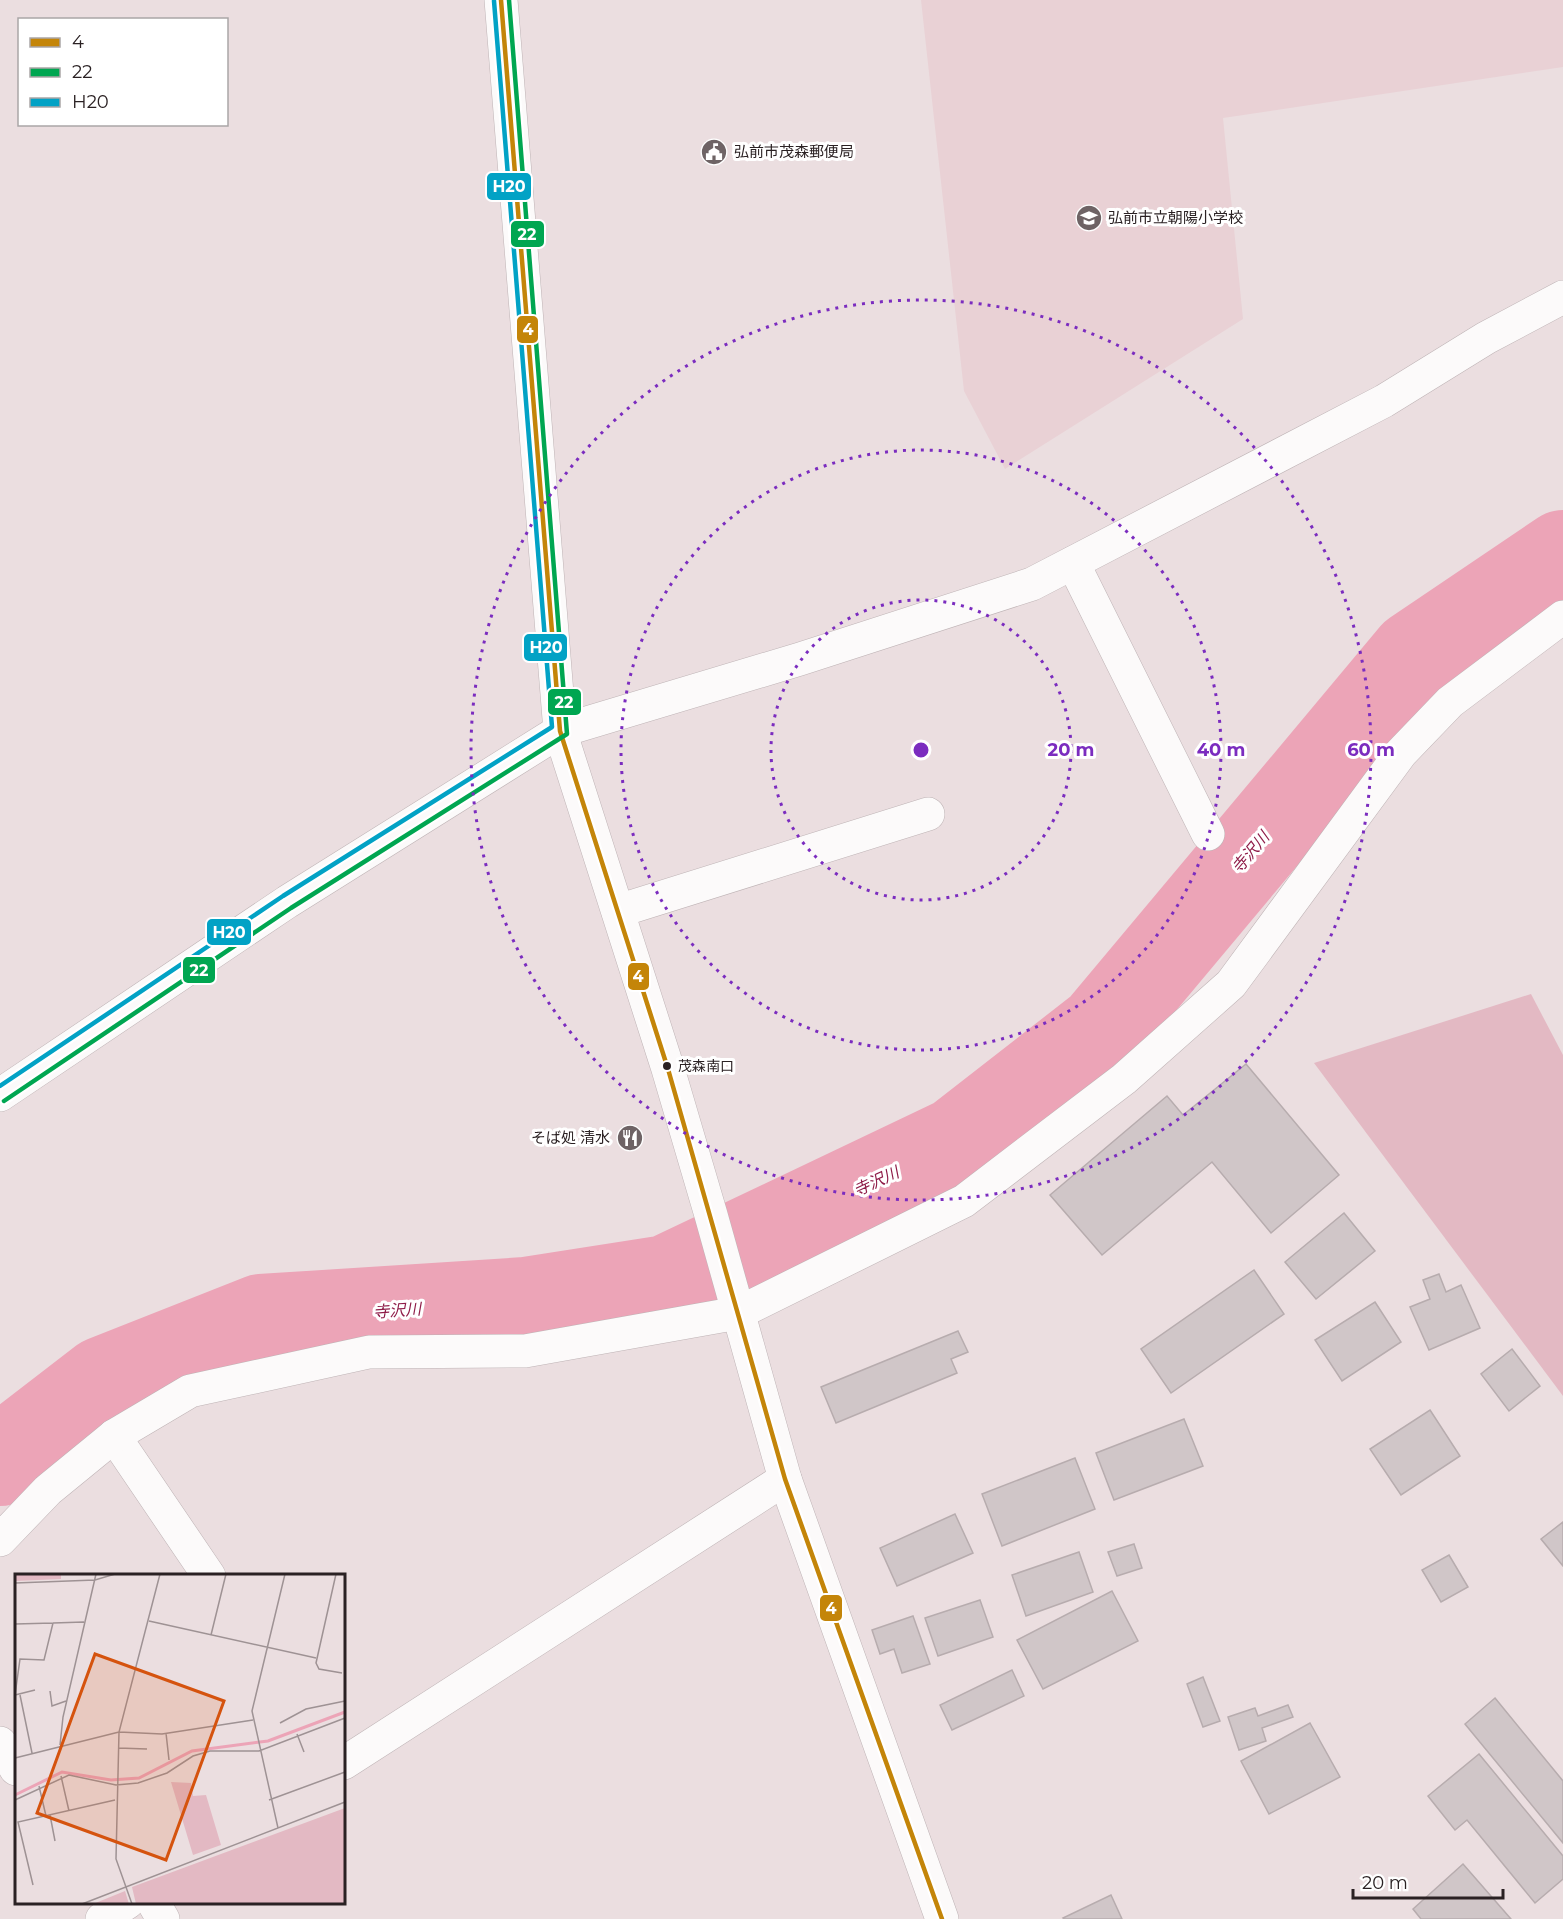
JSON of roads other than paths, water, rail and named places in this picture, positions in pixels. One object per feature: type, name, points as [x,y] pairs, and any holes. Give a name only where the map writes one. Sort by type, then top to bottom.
[{"type":"street","points":[[501,0],[560,732],[668,1069],[785,1479],[942,1919]]},
{"type":"street","points":[[0,1095],[287,902],[560,732],[800,659],[1032,584],[1384,400],[1486,338],[1563,297]]},
{"type":"street","points":[[1072,563],[1208,834]]},
{"type":"street","points":[[0,1540],[48,1490],[114,1436],[190,1391],[369,1352],[525,1351],[735,1301],[964,1201],[1124,1079],[1232,984],[1401,753],[1450,702],[1563,618]]},
{"type":"street","points":[[618,911],[928,814]]},
{"type":"street","points":[[114,1436],[207,1574]]},
{"type":"street","points":[[345,1762],[785,1479]]},
{"type":"street","points":[[0,1743],[15,1766]]},
{"type":"street","points":[[154,1904],[163,1919]]},
{"type":"waterway","name":"寺沢川","points":[[0,1461],[104,1381],[261,1319],[526,1302],[667,1280],[957,1142],[1102,1029],[1415,655],[1563,555]]},
{"type":"place","name":"弘前市茂森郵便局","points":[[714,152]]},
{"type":"place","name":"弘前市立朝陽小学校","points":[[1089,218]]},
{"type":"place","name":"茂森南口","points":[[667,1066]]},
{"type":"place","name":"そば処 清水","points":[[630,1138]]}]
